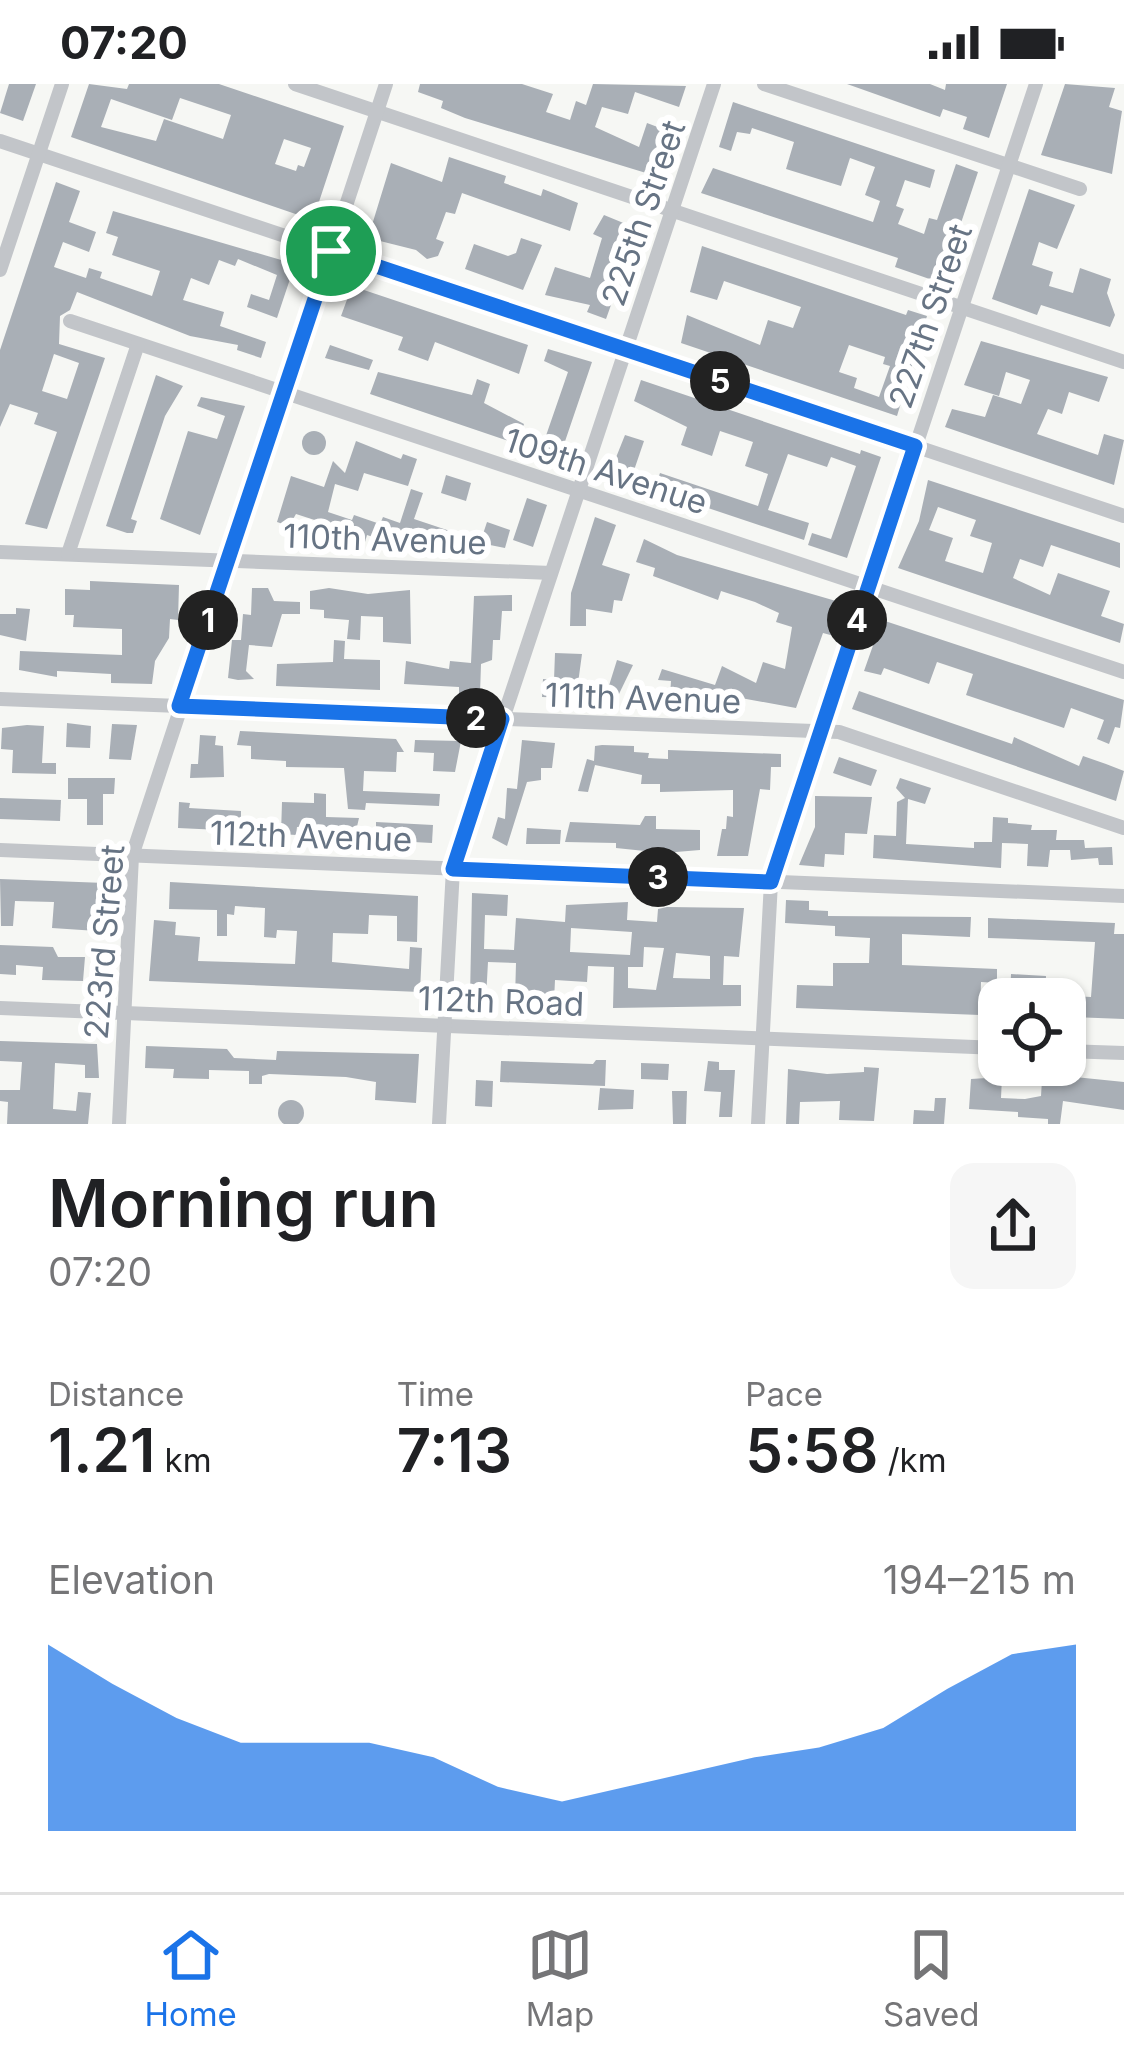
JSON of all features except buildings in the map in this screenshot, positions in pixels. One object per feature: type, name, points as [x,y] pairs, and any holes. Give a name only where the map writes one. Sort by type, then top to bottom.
[{"type":"street","points":[[0,270],[62,84]]},
{"type":"street","points":[[296,84],[1124,362]]},
{"type":"street","name":"223rd Street","points":[[119,1124],[132,856],[386,84]]},
{"type":"street","name":"225th Street","points":[[439,1124],[453,869],[714,84]]},
{"type":"street","points":[[764,84],[1080,189]]},
{"type":"street","name":"227th Street","points":[[758,1124],[771,882],[1036,84]]},
{"type":"street","points":[[0,141],[1124,516]]},
{"type":"street","name":"109th Avenue","points":[[70,321],[1124,672]]},
{"type":"street","points":[[68,554],[138,344]]},
{"type":"street","name":"110th Avenue","points":[[0,552],[551,573]]},
{"type":"street","name":"111th Avenue","points":[[0,699],[839,733],[1124,828]]},
{"type":"street","name":"112th Avenue","points":[[0,850],[1124,896]]},
{"type":"street","name":"112th Road","points":[[0,1008],[978,1047]]},
{"type":"street","points":[[1086,1052],[1124,1053]]},
{"type":"route","points":[[331,251],[915,446],[771,882],[453,869],[502,719],[179,706],[331,251]]}]
